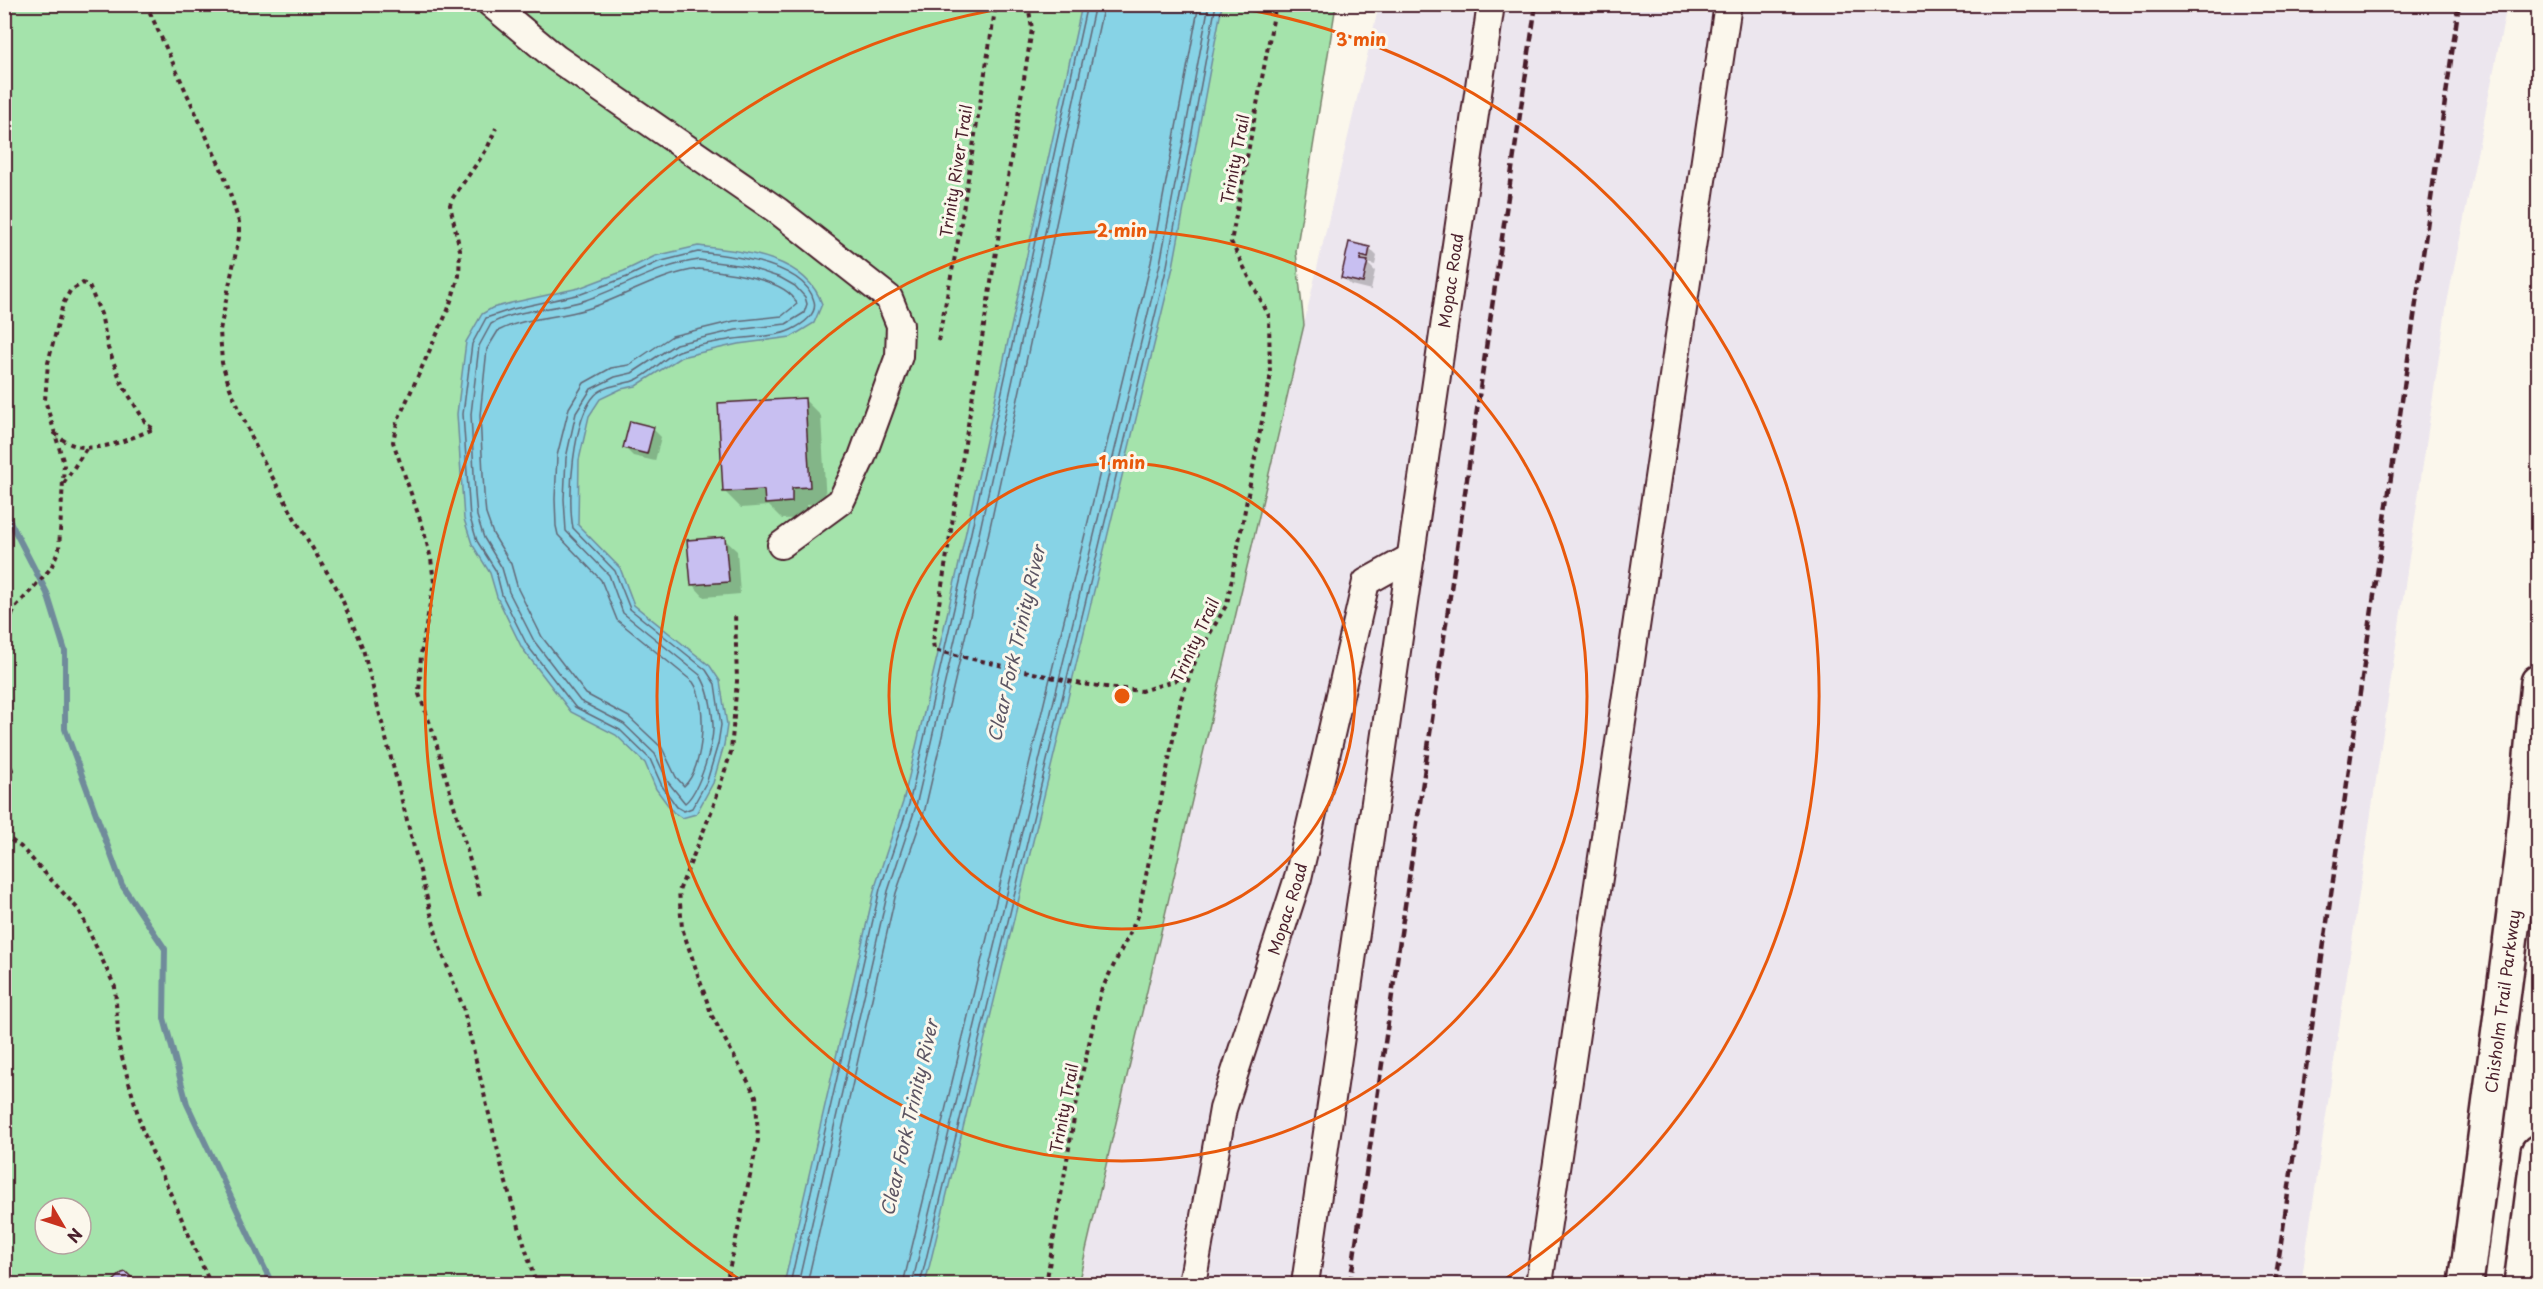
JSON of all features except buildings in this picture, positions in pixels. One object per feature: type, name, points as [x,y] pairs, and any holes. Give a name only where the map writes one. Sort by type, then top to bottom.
[{"type":"highway","name":"Chisholm Trail Parkway","points":[[2466,1284],[2518,885],[2538,682]]},
{"type":"highway","points":[[2521,1284],[2538,1152]]},
{"type":"lane","points":[[491,4],[556,58],[778,211],[889,298],[900,325],[899,356],[862,457],[841,501],[781,545]]},
{"type":"lane","name":"Mopac Road","points":[[1305,1284],[1491,4]]},
{"type":"lane","points":[[1539,1284],[1728,4]]},
{"type":"lane","name":"Mopac Road","points":[[1192,1284],[1223,1109],[1298,878],[1366,582],[1411,557]]},
{"type":"path","points":[[146,4],[224,175],[239,222],[239,237],[220,330],[222,363],[230,388],[255,445],[295,519],[339,592],[363,649],[439,945],[463,1007],[504,1176],[536,1284]]},
{"type":"path","name":"Trinity River Trail","points":[[938,341],[958,241],[996,4]]},
{"type":"path","points":[[1028,4],[1032,29],[935,629],[934,650],[1082,684],[1140,691],[1190,676]]},
{"type":"path","name":"Trinity Trail","points":[[1046,1284],[1080,1083],[1101,991],[1138,916],[1181,699],[1198,654],[1227,604],[1270,379],[1269,316],[1231,242],[1276,4]]},
{"type":"path","points":[[480,896],[433,732],[419,694],[421,654],[434,582],[423,528],[393,442],[396,422],[448,310],[459,276],[460,250],[450,205],[487,149],[496,128]]},
{"type":"path","points":[[4,631],[16,607],[51,568],[59,549],[64,464],[53,432],[45,400],[48,363],[63,304],[70,291],[83,283],[89,285],[95,296],[108,348],[122,384],[147,425],[154,429],[114,444],[86,449],[67,444],[53,432]]},
{"type":"path","points":[[62,486],[86,449]]},
{"type":"path","points":[[726,1284],[758,1140],[756,1096],[712,1016],[682,928],[679,891],[712,810],[731,752],[737,681],[735,612]]},
{"type":"path","points":[[4,750],[12,771],[4,801]]},
{"type":"path","points":[[4,835],[21,847],[78,910],[116,987],[119,1047],[142,1129],[210,1283]]},
{"type":"shaded area","points":[[1379,5],[2507,5],[2447,303],[2301,1284],[1078,1284]]},
{"type":"green space","points":[[5,5],[1336,5],[1296,252],[1304,325],[1078,1284],[5,1284]]},
{"type":"water","name":"Clear Fork Trinity River","points":[[1082,5],[1222,5],[1173,267],[925,1284],[784,1284],[875,887],[903,802],[958,568]]},
{"type":"water","points":[[698,246],[752,254],[787,266],[802,275],[814,288],[822,304],[814,323],[791,337],[738,344],[681,357],[636,386],[621,389],[600,399],[589,416],[579,460],[578,525],[620,568],[634,605],[710,666],[720,681],[727,725],[724,745],[713,783],[696,814],[682,818],[673,812],[656,789],[645,763],[616,735],[571,712],[522,648],[497,597],[490,573],[472,544],[464,519],[457,414],[466,342],[482,314],[492,308],[579,288],[655,256]]},
{"type":"waterway","points":[[573,4],[577,8],[591,4]]},
{"type":"waterway","points":[[4,510],[47,593],[65,651],[65,729],[122,885],[165,949],[164,1018],[187,1104],[272,1284]]},
{"type":"railway","points":[[1350,1284],[1536,4]]},
{"type":"railway","points":[[2275,1284],[2459,4]]}]
